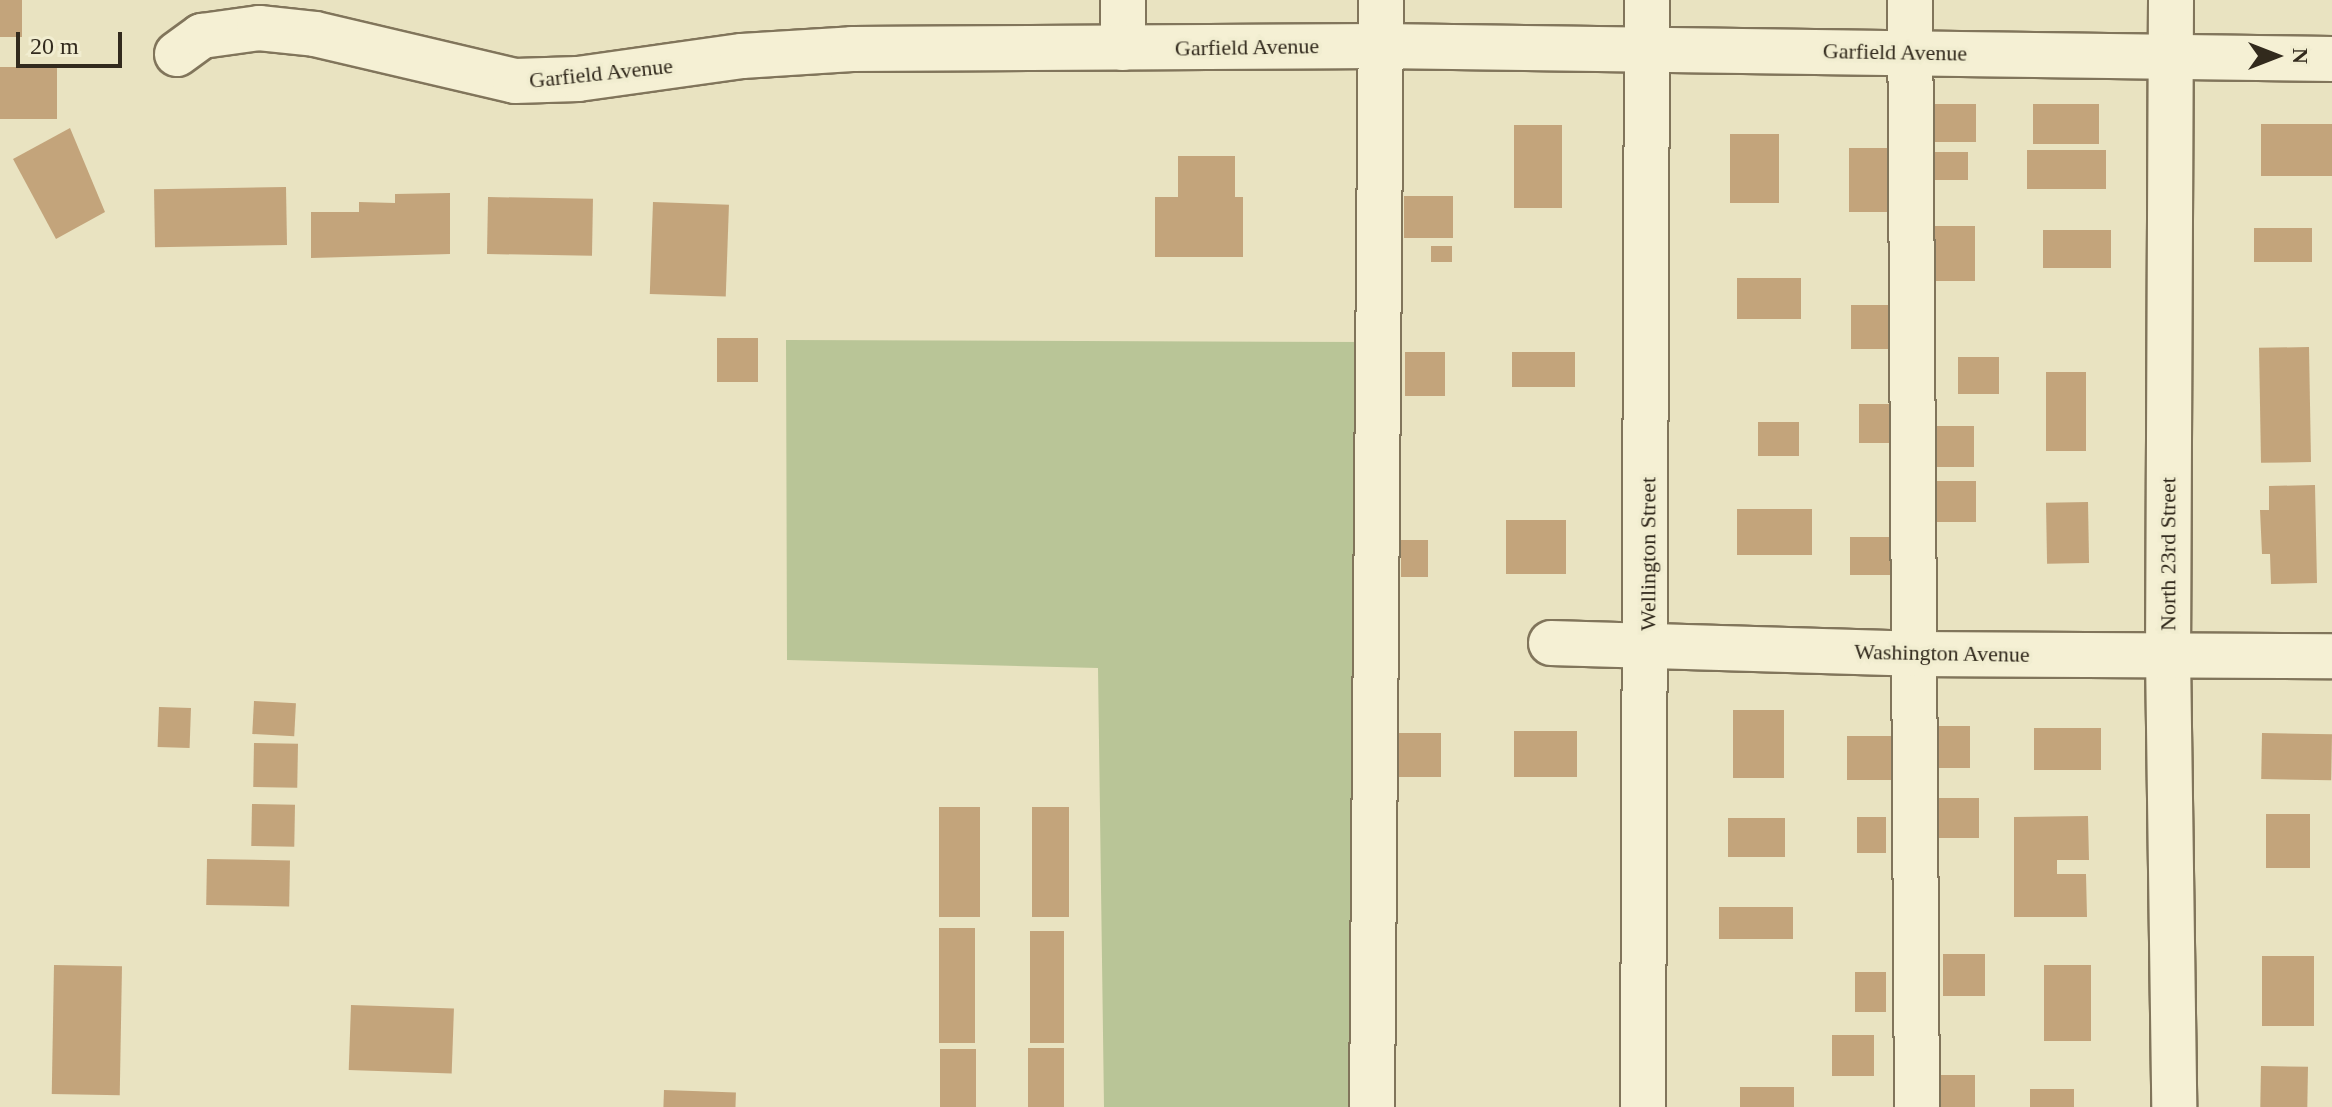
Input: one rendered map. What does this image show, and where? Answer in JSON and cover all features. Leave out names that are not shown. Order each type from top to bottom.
[{"type":"street","points":[[1123,0],[1123,48]]},
{"type":"street","points":[[1372,1107],[1381,0]]},
{"type":"street","name":"Wellington Street","points":[[1643,1107],[1648,645],[1647,0]]},
{"type":"street","points":[[1910,0],[1917,1107]]},
{"type":"street","name":"North 23rd Street","points":[[2171,0],[2168,655],[2174,1107]]},
{"type":"street","name":"Garfield Avenue","points":[[177,54],[202,36],[259,28],[315,34],[515,81],[578,79],[742,56],[852,49],[1380,46],[2332,59]]},
{"type":"street","name":"Washington Avenue","points":[[1551,643],[1915,654],[2332,656]]},
{"type":"green space","points":[[786,340],[1364,342],[1371,1107],[1104,1107],[1098,668],[787,660]]},
{"type":"building","points":[[0,0],[22,0],[22,37],[0,37]]},
{"type":"building","points":[[0,67],[57,67],[57,119],[0,119]]},
{"type":"building","points":[[1933,104],[1976,104],[1976,142],[1933,142]]},
{"type":"building","points":[[2033,104],[2099,104],[2099,144],[2033,144]]},
{"type":"building","points":[[2261,124],[2332,124],[2332,176],[2261,176]]},
{"type":"building","points":[[1514,125],[1562,125],[1562,208],[1514,208]]},
{"type":"building","points":[[70,128],[105,212],[56,239],[13,159]]},
{"type":"building","points":[[1730,134],[1779,134],[1779,203],[1730,203]]},
{"type":"building","points":[[1849,148],[1890,148],[1890,212],[1849,212]]},
{"type":"building","points":[[2027,150],[2106,150],[2106,189],[2027,189]]},
{"type":"building","points":[[1931,152],[1968,152],[1968,180],[1931,180]]},
{"type":"building","points":[[1178,156],[1235,156],[1235,197],[1243,197],[1243,257],[1155,257],[1155,197],[1178,197]]},
{"type":"building","points":[[286,187],[287,245],[155,247],[154,189]]},
{"type":"building","points":[[450,193],[450,254],[311,258],[311,212],[359,212],[359,202],[395,203],[395,194]]},
{"type":"building","points":[[1404,196],[1453,196],[1453,238],[1404,238]]},
{"type":"building","points":[[488,197],[593,199],[592,256],[487,254]]},
{"type":"building","points":[[653,202],[729,205],[726,297],[650,294]]},
{"type":"building","points":[[1932,226],[1975,226],[1975,281],[1932,281]]},
{"type":"building","points":[[2254,228],[2312,228],[2312,262],[2254,262]]},
{"type":"building","points":[[2043,230],[2111,230],[2111,268],[2043,268]]},
{"type":"building","points":[[1431,246],[1452,246],[1452,262],[1431,262]]},
{"type":"building","points":[[1737,278],[1801,278],[1801,319],[1737,319]]},
{"type":"building","points":[[1851,305],[1890,305],[1890,349],[1851,349]]},
{"type":"building","points":[[717,338],[758,338],[758,382],[717,382]]},
{"type":"building","points":[[2309,347],[2311,462],[2261,463],[2259,348]]},
{"type":"building","points":[[1405,352],[1445,352],[1445,396],[1405,396]]},
{"type":"building","points":[[1512,352],[1575,352],[1575,387],[1512,387]]},
{"type":"building","points":[[1958,357],[1999,357],[1999,394],[1958,394]]},
{"type":"building","points":[[2046,372],[2086,372],[2086,451],[2046,451]]},
{"type":"building","points":[[1859,404],[1892,404],[1892,443],[1859,443]]},
{"type":"building","points":[[1758,422],[1799,422],[1799,456],[1758,456]]},
{"type":"building","points":[[1929,426],[1974,426],[1974,467],[1929,467]]},
{"type":"building","points":[[1932,481],[1976,481],[1976,522],[1932,522]]},
{"type":"building","points":[[2315,485],[2317,583],[2271,584],[2270,554],[2262,554],[2260,510],[2269,510],[2269,486]]},
{"type":"building","points":[[2088,502],[2089,563],[2047,564],[2046,503]]},
{"type":"building","points":[[1737,509],[1812,509],[1812,555],[1737,555]]},
{"type":"building","points":[[1506,520],[1566,520],[1566,574],[1506,574]]},
{"type":"building","points":[[1850,537],[1890,537],[1890,575],[1850,575]]},
{"type":"building","points":[[1401,540],[1428,540],[1428,577],[1401,577]]},
{"type":"building","points":[[254,701],[296,703],[294,736],[252,734]]},
{"type":"building","points":[[159,707],[191,708],[190,748],[158,747]]},
{"type":"building","points":[[1733,710],[1784,710],[1784,778],[1733,778]]},
{"type":"building","points":[[1931,726],[1970,726],[1970,768],[1931,768]]},
{"type":"building","points":[[2034,728],[2101,728],[2101,770],[2034,770]]},
{"type":"building","points":[[1514,731],[1577,731],[1577,777],[1514,777]]},
{"type":"building","points":[[1399,733],[1441,733],[1441,777],[1399,777]]},
{"type":"building","points":[[2262,733],[2332,734],[2331,780],[2261,779]]},
{"type":"building","points":[[1847,736],[1893,736],[1893,780],[1847,780]]},
{"type":"building","points":[[254,743],[298,744],[297,788],[253,787]]},
{"type":"building","points":[[1936,798],[1979,798],[1979,838],[1936,838]]},
{"type":"building","points":[[252,804],[295,805],[294,847],[251,846]]},
{"type":"building","points":[[939,807],[980,807],[980,917],[939,917]]},
{"type":"building","points":[[1032,807],[1069,807],[1069,917],[1032,917]]},
{"type":"building","points":[[2266,814],[2310,814],[2310,868],[2266,868]]},
{"type":"building","points":[[2088,816],[2089,860],[2057,860],[2057,874],[2086,874],[2087,917],[2014,917],[2014,817]]},
{"type":"building","points":[[1857,817],[1886,817],[1886,853],[1857,853]]},
{"type":"building","points":[[1728,818],[1785,818],[1785,857],[1728,857]]},
{"type":"building","points":[[207,859],[290,860],[289,906],[206,905]]},
{"type":"building","points":[[1719,907],[1793,907],[1793,939],[1719,939]]},
{"type":"building","points":[[939,928],[975,928],[975,1043],[939,1043]]},
{"type":"building","points":[[1030,931],[1064,931],[1064,1043],[1030,1043]]},
{"type":"building","points":[[1943,954],[1985,954],[1985,996],[1943,996]]},
{"type":"building","points":[[2262,956],[2314,956],[2314,1026],[2262,1026]]},
{"type":"building","points":[[54,965],[122,966],[120,1095],[52,1094]]},
{"type":"building","points":[[2044,965],[2091,965],[2091,1041],[2044,1041]]},
{"type":"building","points":[[1855,972],[1886,972],[1886,1012],[1855,1012]]},
{"type":"building","points":[[351,1005],[454,1009],[452,1074],[349,1070]]},
{"type":"building","points":[[1832,1035],[1874,1035],[1874,1076],[1832,1076]]},
{"type":"building","points":[[1028,1048],[1064,1048],[1064,1107],[1028,1107]]},
{"type":"building","points":[[940,1049],[976,1049],[976,1107],[940,1107]]},
{"type":"building","points":[[2261,1066],[2308,1067],[2307,1107],[2260,1107]]},
{"type":"building","points":[[1930,1075],[1975,1075],[1975,1107],[1930,1107]]},
{"type":"building","points":[[1740,1087],[1794,1087],[1794,1107],[1740,1107]]},
{"type":"building","points":[[2030,1089],[2074,1089],[2074,1107],[2030,1107]]},
{"type":"building","points":[[664,1090],[736,1093],[735,1107],[663,1107]]}]
